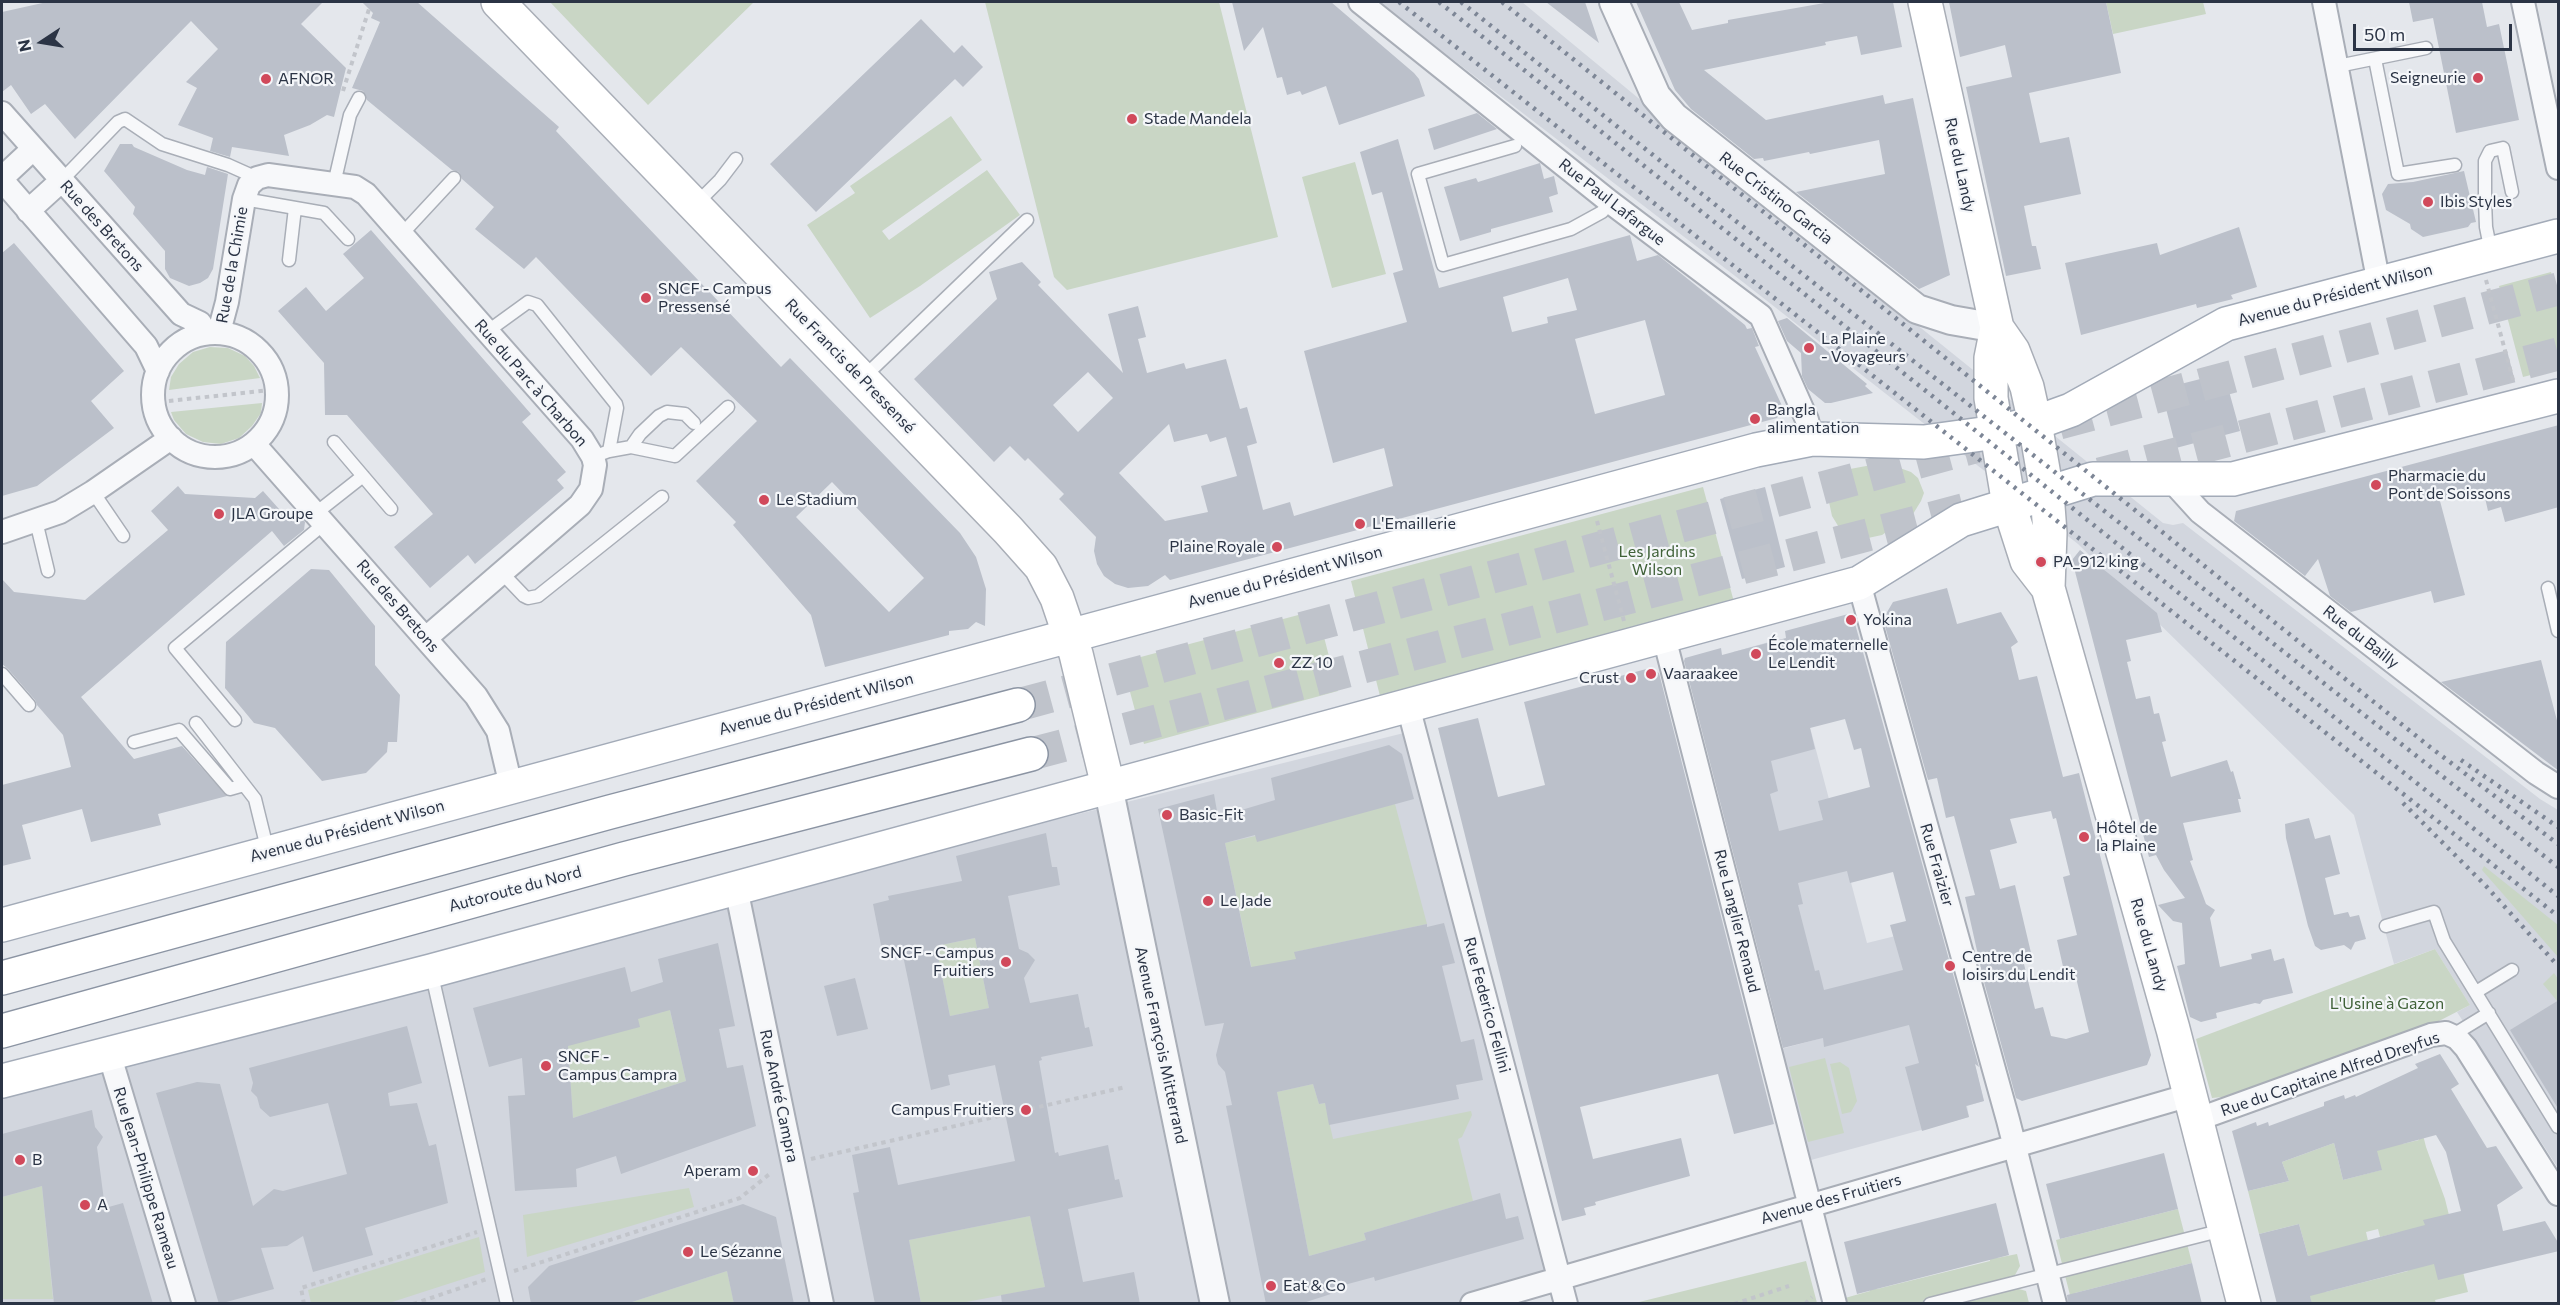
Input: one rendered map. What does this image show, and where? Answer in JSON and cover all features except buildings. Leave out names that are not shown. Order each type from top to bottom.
[{"type":"main road","name":"Rue Francis de Pressensé","points":[[498,2],[1041,567],[1057,598],[1069,635],[1099,742],[1108,786]]},
{"type":"main road","name":"Rue du Landy","points":[[1925,2],[1997,328],[2013,351],[2027,387],[2035,423],[2047,493],[2050,533],[2048,588],[2193,1108],[2244,1304]]},
{"type":"main road","name":"Avenue du Président Wilson","points":[[2,925],[1756,450],[1812,439],[1924,442],[1997,432],[2035,423],[2077,407],[2226,324],[2379,284],[2488,264],[2559,236]]},
{"type":"main road","name":"Rue du Landy","points":[[1997,328],[1990,358],[1991,398],[2009,505],[2027,561],[2048,588]]},
{"type":"main road","points":[[2,1081],[431,971],[1859,583],[1961,520],[2093,479],[2233,479],[2559,396]]},
{"type":"main road","points":[[2,978],[587,818],[1018,705]]},
{"type":"main road","name":"Autoroute du Nord","points":[[2,1031],[624,859],[1031,754]]},
{"type":"street","name":"Rue Paul Lafargue","points":[[1360,2],[1610,202],[1761,316],[1807,420],[1812,439]]},
{"type":"street","name":"Rue Cristino Garcia","points":[[1614,2],[1656,96],[1674,117],[1917,309],[1951,320],[1997,328]]},
{"type":"street","points":[[2324,2],[2379,284]]},
{"type":"street","points":[[2523,2],[2559,168]]},
{"type":"street","name":"Rue des Bretons","points":[[2,113],[181,314],[213,332]]},
{"type":"street","points":[[33,148],[2,179],[146,346],[158,371]]},
{"type":"street","name":"Rue du Parc à Charbon","points":[[262,177],[355,187],[366,194],[582,439],[601,454],[591,489],[580,505],[426,638]]},
{"type":"street","name":"Rue de la Chimie","points":[[213,332],[227,302],[244,199],[249,185],[262,177]]},
{"type":"street","points":[[28,211],[61,181]]},
{"type":"street","points":[[213,332],[241,337],[258,349],[272,367],[278,389],[276,409],[268,428],[254,444],[234,454],[212,457],[183,448],[171,438],[157,417],[154,387],[158,371],[169,353],[186,339],[213,332]]},
{"type":"street","points":[[2,532],[60,512],[171,438]]},
{"type":"street","name":"Rue des Bretons","points":[[254,444],[488,711],[498,731],[511,786]]},
{"type":"street","name":"Rue du Bailly","points":[[2170,479],[2200,512],[2527,766],[2559,787]]},
{"type":"street","name":"Rue Fraizier","points":[[1859,583],[2015,1146],[2055,1304]]},
{"type":"street","name":"Rue Langlier Renaud","points":[[1664,637],[1835,1304]]},
{"type":"street","name":"Rue Federico Fellini","points":[[1408,706],[1566,1304]]},
{"type":"street","name":"Avenue François Mitterrand","points":[[1108,786],[1215,1304]]},
{"type":"street","name":"Rue André Campra","points":[[736,888],[822,1304]]},
{"type":"street","name":"Rue du Capitaine Alfred Dreyfus","points":[[2193,1108],[2436,1034],[2453,1035],[2466,1048],[2559,1194]]},
{"type":"street","name":"Rue Jean-Philippe Rameau","points":[[109,1053],[184,1304]]},
{"type":"street","name":"Avenue des Fruitiers","points":[[1473,1304],[2015,1146],[2193,1108]]},
{"type":"lane","points":[[2338,66],[2426,48]]},
{"type":"lane","points":[[2375,58],[2398,174],[2455,165]]},
{"type":"lane","points":[[334,184],[350,115],[359,98]]},
{"type":"lane","points":[[61,181],[118,122],[125,119],[162,144],[262,177]]},
{"type":"lane","points":[[1515,146],[1418,174],[1443,265],[1571,229],[1602,212],[1610,202]]},
{"type":"lane","points":[[2488,264],[2485,200],[2486,160],[2490,151],[2503,148],[2512,192]]},
{"type":"lane","points":[[695,205],[720,180],[736,159]]},
{"type":"lane","points":[[402,234],[454,178]]},
{"type":"lane","points":[[244,199],[324,213],[348,239]]},
{"type":"lane","points":[[290,260],[295,208]]},
{"type":"lane","points":[[862,379],[1027,220]]},
{"type":"lane","points":[[488,332],[528,302],[537,305],[616,404],[617,408],[601,454]]},
{"type":"lane","points":[[601,454],[631,447],[671,456],[679,454],[728,407]]},
{"type":"lane","points":[[631,447],[653,422],[667,412],[685,414],[694,423]]},
{"type":"lane","points":[[334,442],[390,509]]},
{"type":"lane","points":[[235,720],[175,648],[321,518],[363,476]]},
{"type":"lane","points":[[93,492],[123,537]]},
{"type":"lane","points":[[502,573],[524,596],[528,598],[538,596],[662,497]]},
{"type":"lane","points":[[36,521],[48,571]]},
{"type":"lane","points":[[2548,588],[2559,631]]},
{"type":"lane","points":[[2,674],[29,705]]},
{"type":"lane","points":[[196,723],[255,799],[268,852]]},
{"type":"lane","points":[[134,742],[179,730],[230,789],[244,785]]},
{"type":"lane","points":[[2386,926],[2434,912],[2444,941],[2559,1127]]},
{"type":"lane","points":[[2476,992],[2512,970]]},
{"type":"lane","points":[[431,971],[507,1304]]},
{"type":"lane","points":[[2453,1035],[2489,1013]]},
{"type":"lane","points":[[1930,1304],[2224,1230]]},
{"type":"path","points":[[2488,264],[2516,389]]},
{"type":"path","points":[[160,402],[270,390]]},
{"type":"path","points":[[1597,520],[1626,627]]},
{"type":"path","points":[[792,1163],[1126,1087]]},
{"type":"path","points":[[412,1304],[740,1198],[772,1172]]},
{"type":"path","points":[[304,1304],[301,1288],[490,1228]]},
{"type":"path","points":[[1734,1304],[1789,1286]]},
{"type":"shaded area","points":[[1378,2],[1522,2],[1741,183],[2163,523],[2173,525],[2183,523],[2540,799],[2558,810],[2558,1168],[2457,1012],[2470,1005],[2435,949],[2394,964],[2354,815],[2078,544],[1739,279]]},
{"type":"shaded area","points":[[1776,640],[1778,646],[1788,644],[1867,943],[1940,925],[1984,1101],[1967,1106],[1969,1117],[1811,1160],[1781,1049],[1822,1038],[1733,652]]},
{"type":"shaded area","points":[[1412,731],[1552,1271],[1463,1296],[1465,1304],[2,1304],[2,1082]]},
{"type":"green space","points":[[550,2],[754,2],[648,105]]},
{"type":"green space","name":"Stade Mandela","points":[[985,2],[1219,2],[1278,237],[1067,290],[1054,277]]},
{"type":"green space","points":[[2106,2],[2203,2],[2206,14],[2113,34]]},
{"type":"green space","points":[[951,116],[982,160],[882,231],[889,240],[987,170],[1020,215],[920,286],[870,318],[807,225],[855,193],[850,186]]},
{"type":"green space","points":[[1355,162],[1386,274],[1332,288],[1302,177]]},
{"type":"green space","points":[[2551,272],[2558,299],[2558,368],[2523,377],[2499,286]]},
{"type":"green space","points":[[210,347],[228,348],[245,356],[254,366],[260,378],[169,390],[171,377],[179,364],[193,352]]},
{"type":"green space","points":[[262,403],[261,413],[252,426],[239,438],[221,444],[203,442],[186,434],[174,420],[171,412]]},
{"type":"green space","points":[[1877,464],[1894,466],[1911,472],[1918,478],[1924,493],[1921,501],[1913,514],[1882,535],[1868,538],[1848,535],[1840,529],[1832,516],[1829,502],[1832,486],[1840,474],[1850,469]]},
{"type":"green space","name":"Les Jardins Wilson","points":[[1703,487],[1734,602],[1380,696],[1351,581]]},
{"type":"green space","points":[[1317,610],[1338,691],[1144,744],[1122,662]]},
{"type":"green space","points":[[1395,804],[1427,924],[1295,952],[1296,959],[1260,1007],[1225,843]]},
{"type":"green space","points":[[2484,866],[2558,925],[2558,957],[2482,870]]},
{"type":"green space","points":[[975,938],[989,1008],[950,1016],[936,946]]},
{"type":"green space","name":"L'Usine à Gazon","points":[[2435,949],[2470,1005],[2437,1022],[2242,1095],[2212,1098],[2196,1039]]},
{"type":"green space","points":[[2554,973],[2558,979],[2558,1002],[2543,984]]},
{"type":"green space","points":[[668,1002],[686,1081],[573,1118],[568,1046],[635,1010],[643,1017],[663,1012],[662,1003]]},
{"type":"green space","points":[[1825,1058],[1844,1133],[1808,1142],[1789,1067]]},
{"type":"green space","points":[[1840,1062],[1849,1068],[1857,1101],[1851,1112],[1842,1114],[1830,1064]]},
{"type":"green space","points":[[1313,1084],[1319,1104],[1325,1103],[1333,1139],[1471,1111],[1472,1115],[1462,1137],[1458,1139],[1473,1201],[1364,1233],[1366,1240],[1309,1256],[1277,1092]]},
{"type":"green space","points":[[2418,1115],[2426,1147],[2445,1199],[2468,1292],[2435,1300],[2436,1303],[2307,1303],[2311,1302],[2309,1292],[2325,1292],[2408,1271],[2400,1232],[2380,1237],[2378,1229],[2366,1232],[2369,1245],[2308,1256],[2299,1224],[2259,1234],[2248,1191],[2289,1181],[2282,1162],[2334,1143],[2343,1180],[2381,1170],[2371,1129],[2402,1144],[2419,1140]]},
{"type":"green space","points":[[42,1186],[53,1299],[2,1299],[2,1197]]},
{"type":"green space","points":[[689,1188],[694,1207],[527,1257],[523,1215]]},
{"type":"green space","points":[[2178,1209],[2192,1263],[2075,1293],[2072,1303],[2056,1240]]},
{"type":"green space","points":[[1030,1216],[1045,1287],[961,1303],[921,1303],[909,1240]]},
{"type":"green space","points":[[479,1237],[485,1272],[389,1303],[311,1303],[308,1290]]},
{"type":"green space","points":[[2017,1254],[2020,1266],[2015,1275],[2019,1289],[2026,1291],[2029,1303],[1846,1304],[1845,1298],[1870,1291],[1869,1286],[1877,1289],[1990,1261],[1989,1255],[1997,1258]]},
{"type":"green space","points":[[1806,1261],[1817,1303],[1635,1303]]},
{"type":"green space","points":[[727,1271],[734,1303],[626,1304]]},
{"type":"tunnel","points":[[2059,423],[2558,289]]},
{"type":"tunnel","points":[[2100,474],[2558,354]]},
{"type":"tunnel","points":[[1018,705],[1978,446]]},
{"type":"tunnel","points":[[1031,754],[1978,506]]},
{"type":"railway","points":[[1399,2],[2558,916]]},
{"type":"railway","points":[[1439,2],[2558,896]]},
{"type":"railway","points":[[1461,2],[1791,265],[2558,867]]},
{"type":"railway","points":[[1502,2],[2430,747],[2558,844]]},
{"type":"railway","points":[[2461,760],[2558,827]]},
{"type":"railway","points":[[2403,803],[2486,886],[2558,966]]},
{"type":"place","name":"Seigneurie","points":[[2478,78]]},
{"type":"place","name":"AFNOR","points":[[266,79]]},
{"type":"place","name":"Stade Mandela","points":[[1132,119]]},
{"type":"place","name":"Ibis Styles","points":[[2428,202]]},
{"type":"place","name":"SNCF - Campus Pressensé","points":[[646,298]]},
{"type":"place","name":"La Plaine - Voyageurs","points":[[1809,348]]},
{"type":"place","name":"Bangla alimentation","points":[[1755,419]]},
{"type":"place","name":"Pharmacie du Pont de Soissons","points":[[2376,485]]},
{"type":"place","name":"Le Stadium","points":[[764,500]]},
{"type":"place","name":"JLA Groupe","points":[[219,514]]},
{"type":"place","name":"L'Emaillerie","points":[[1360,524]]},
{"type":"place","name":"Plaine Royale","points":[[1277,547]]},
{"type":"place","name":"PA_912 king","points":[[2041,562]]},
{"type":"place","name":"Yokina","points":[[1851,620]]},
{"type":"place","name":"École maternelle Le Lendit","points":[[1756,654]]},
{"type":"place","name":"ZZ 10","points":[[1279,663]]},
{"type":"place","name":"Vaaraakee","points":[[1651,674]]},
{"type":"place","name":"Crust","points":[[1631,678]]},
{"type":"place","name":"Basic-Fit","points":[[1167,815]]},
{"type":"place","name":"Hôtel de la Plaine","points":[[2084,837]]},
{"type":"place","name":"Le Jade","points":[[1208,901]]},
{"type":"place","name":"SNCF - Campus Fruitiers","points":[[1006,962]]},
{"type":"place","name":"Centre de loisirs du Lendit","points":[[1950,966]]},
{"type":"place","name":"SNCF - Campus Campra","points":[[546,1066]]},
{"type":"place","name":"Campus Fruitiers","points":[[1026,1110]]},
{"type":"place","name":"B","points":[[20,1160]]},
{"type":"place","name":"Aperam","points":[[753,1171]]},
{"type":"place","name":"A","points":[[85,1205]]},
{"type":"place","name":"Le Sézanne","points":[[688,1252]]},
{"type":"place","name":"Eat & Co","points":[[1271,1286]]}]
